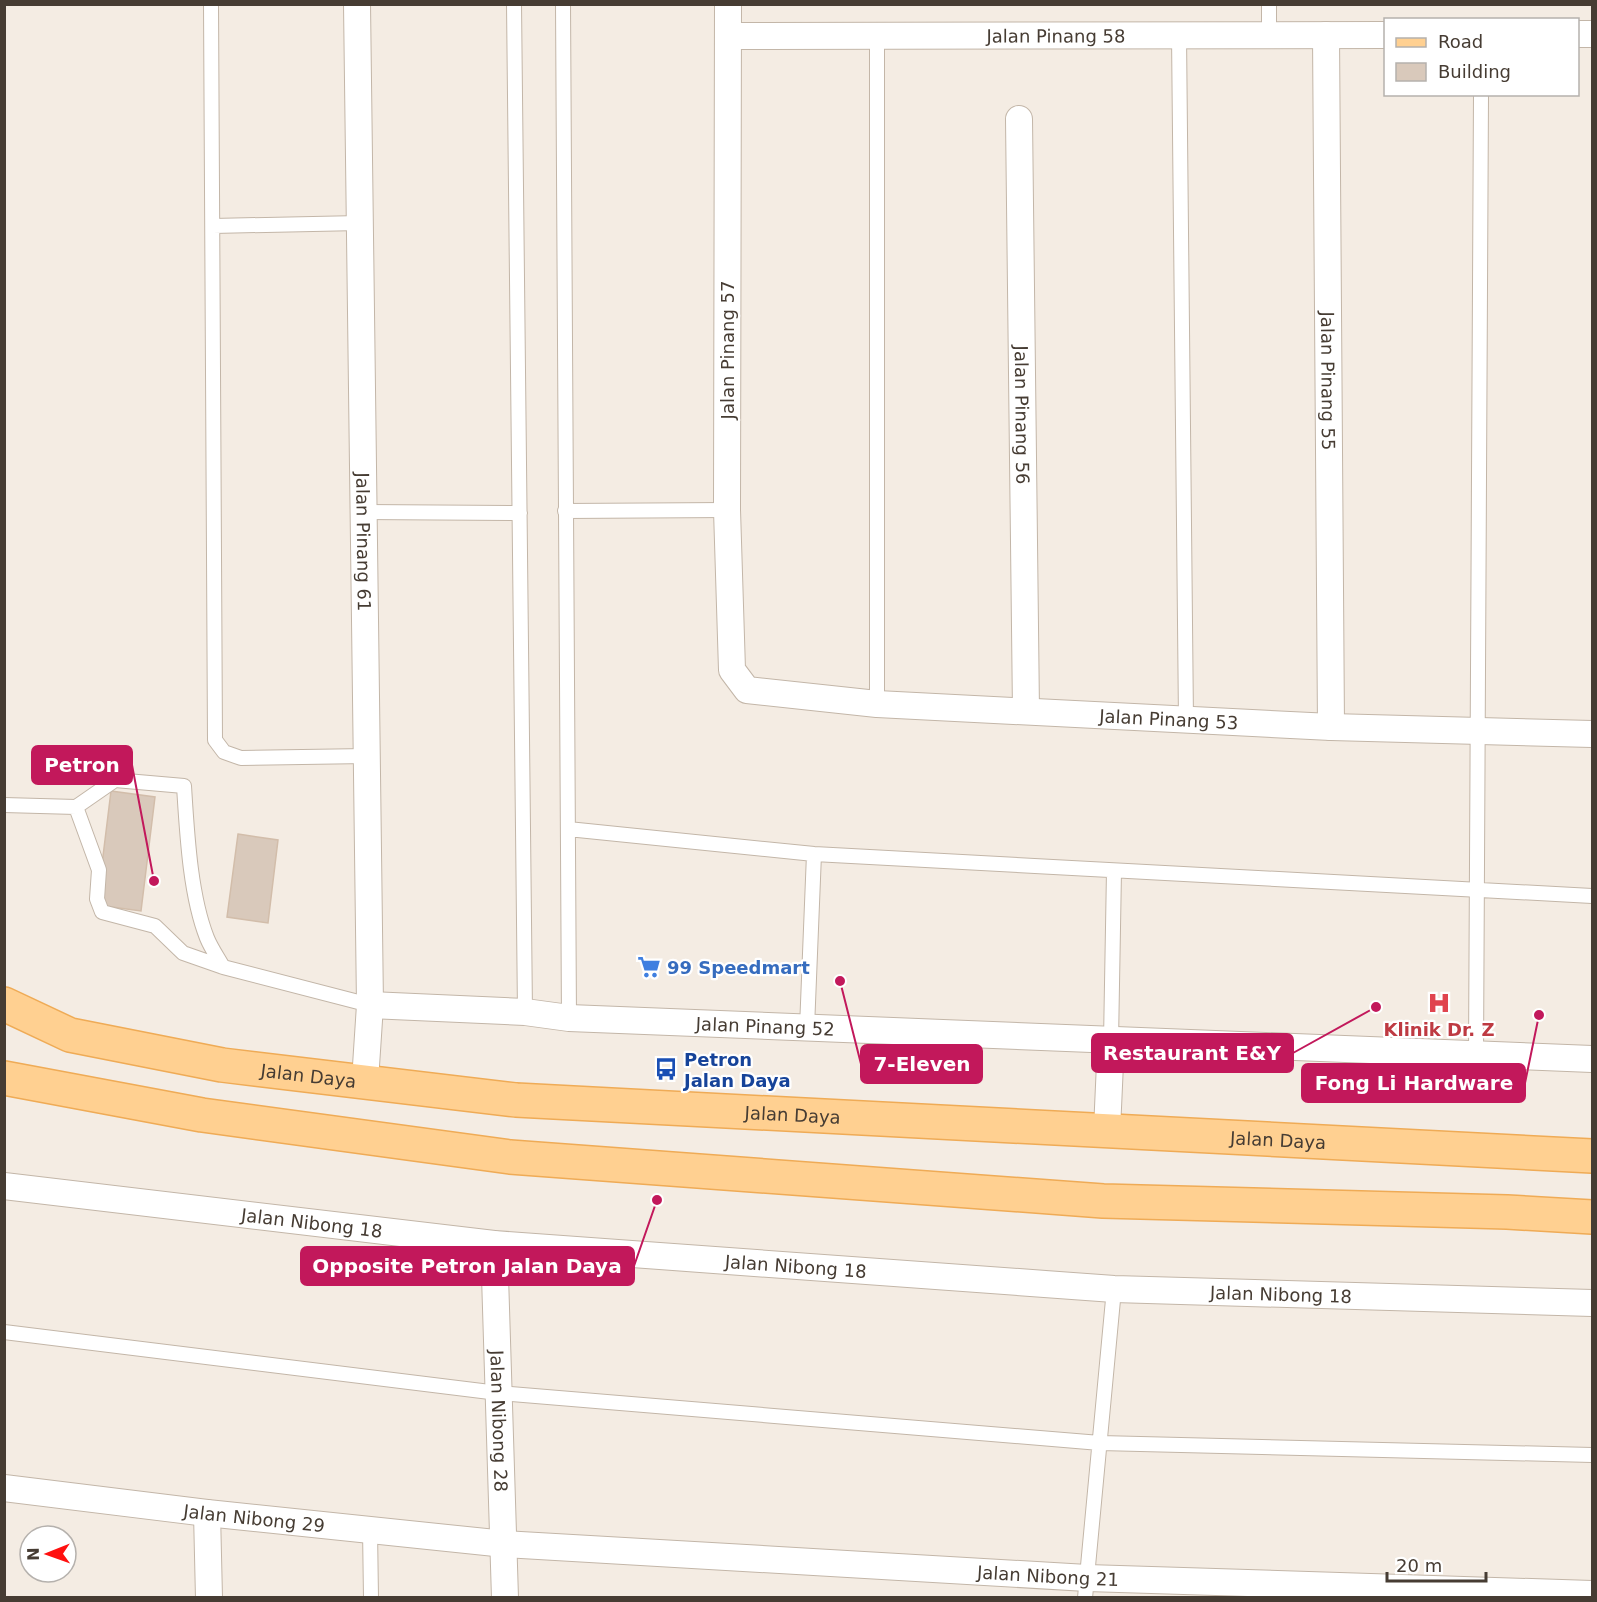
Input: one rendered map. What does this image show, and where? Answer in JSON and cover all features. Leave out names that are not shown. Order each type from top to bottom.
[{"type":"main road","name":"Jalan Daya","points":[[4,1004],[70,1035],[222,1065],[516,1100],[1593,1156]]},
{"type":"main road","points":[[4,1078],[202,1115],[510,1157],[1103,1201],[1496,1211],[1593,1217]]},
{"type":"street","name":"Jalan Pinang 61","points":[[357,4],[370,1005],[365,1082]]},
{"type":"street","name":"Jalan Pinang 57","points":[[728,4],[727,510],[732,670],[747,690]]},
{"type":"street","name":"Jalan Pinang 55","points":[[1326,35],[1331,727]]},
{"type":"street","name":"Jalan Pinang 58","points":[[728,36],[1384,35]]},
{"type":"street","name":"Jalan Pinang 56","points":[[1019,119],[1026,711]]},
{"type":"street","name":"Jalan Pinang 53","points":[[747,690],[877,705],[1331,727],[1593,734]]},
{"type":"street","name":"Jalan Pinang 52","points":[[370,1005],[525,1012],[569,1018],[1593,1059]]},
{"type":"street","points":[[1107,1130],[1111,1041]]},
{"type":"street","name":"Jalan Nibong 18","points":[[4,1186],[494,1244],[1114,1289],[1593,1303]]},
{"type":"street","name":"Jalan Nibong 28","points":[[494,1244],[505,1598]]},
{"type":"street","name":"Jalan Nibong 29","points":[[4,1488],[207,1513],[505,1544]]},
{"type":"street","points":[[207,1513],[209,1598]]},
{"type":"street","name":"Jalan Nibong 21","points":[[505,1544],[1086,1588],[1593,1594]]},
{"type":"lane","points":[[211,4],[215,740],[224,752],[241,758],[367,756]]},
{"type":"lane","points":[[514,4],[525,1012]]},
{"type":"lane","points":[[563,4],[569,1018]]},
{"type":"lane","points":[[1269,4],[1269,35]]},
{"type":"lane","points":[[1179,35],[1186,720]]},
{"type":"lane","points":[[877,37],[877,705]]},
{"type":"lane","points":[[1476,1056],[1481,96]]},
{"type":"lane","points":[[213,226],[360,223]]},
{"type":"lane","points":[[565,511],[727,510]]},
{"type":"lane","points":[[363,512],[520,513]]},
{"type":"lane","points":[[4,806],[76,807],[115,780],[183,786],[190,859],[198,900],[207,938],[223,967]]},
{"type":"lane","points":[[76,807],[99,870],[97,898],[102,912],[155,926],[183,953],[223,967],[370,1005]]},
{"type":"lane","points":[[567,829],[814,854],[1593,896]]},
{"type":"lane","points":[[807,1028],[814,854]]},
{"type":"lane","points":[[1111,1041],[1114,871]]},
{"type":"lane","points":[[1086,1588],[1114,1289]]},
{"type":"lane","points":[[4,1332],[498,1393],[1100,1443],[1593,1455]]},
{"type":"lane","points":[[370,1529],[371,1598]]},
{"type":"building","points":[[111,791],[155,797],[141,911],[97,905]]},
{"type":"building","points":[[238,834],[278,840],[268,923],[227,917]]},
{"type":"place","name":"Petron","points":[[154,881]]},
{"type":"place","name":"99 Speedmart","points":[[649,967]]},
{"type":"place","name":"7-Eleven","points":[[840,981]]},
{"type":"place","name":"Klinik Dr. Z","points":[[1439,1003]]},
{"type":"place","name":"Restaurant E&Y","points":[[1376,1007]]},
{"type":"place","name":"Fong Li Hardware","points":[[1539,1015]]},
{"type":"place","name":"Petron Jalan Daya","points":[[666,1069]]},
{"type":"place","name":"Opposite Petron Jalan Daya","points":[[657,1200]]}]
